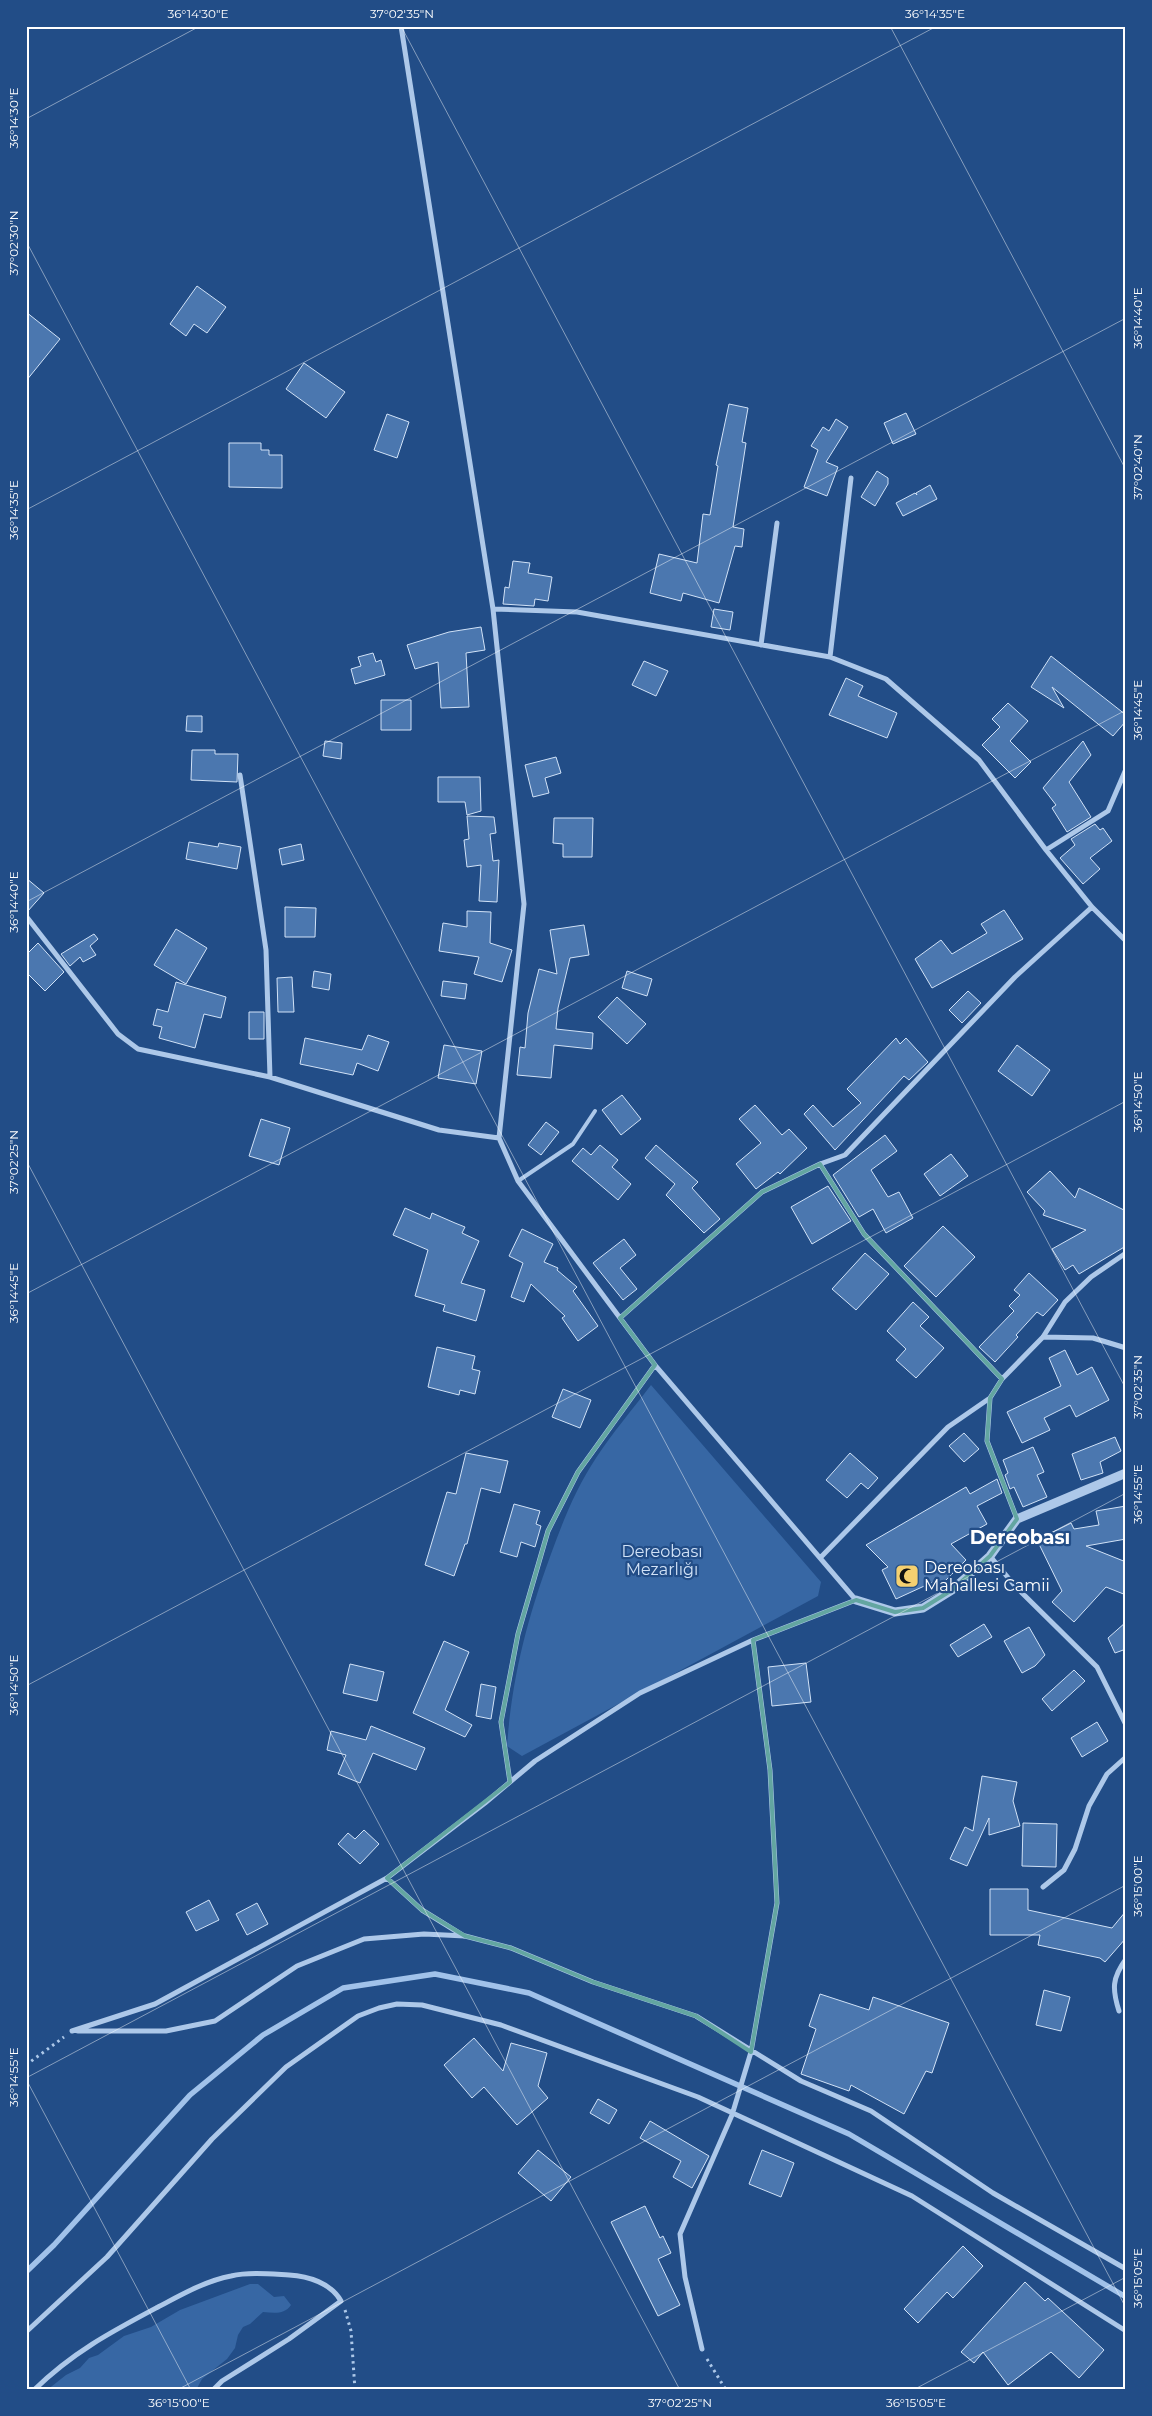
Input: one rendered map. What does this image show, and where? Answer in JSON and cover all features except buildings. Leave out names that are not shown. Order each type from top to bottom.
[{"type":"street","points":[[400,26],[493,609],[524,904],[499,1138],[518,1181],[655,1365],[856,1600],[895,1612],[923,1608],[952,1590],[990,1556],[1017,1519],[1126,1473]]},
{"type":"street","points":[[830,657],[851,478]]},
{"type":"street","points":[[761,645],[777,523]]},
{"type":"street","points":[[493,609],[577,612],[830,657],[886,679],[979,760],[1046,850],[1092,907],[1126,940]]},
{"type":"street","points":[[1046,850],[1108,811],[1126,768]]},
{"type":"street","points":[[240,775],[266,950],[270,1078]]},
{"type":"street","points":[[620,1318],[762,1192],[820,1164],[845,1155],[1015,977],[1092,907]]},
{"type":"street","points":[[26,916],[118,1034],[138,1048],[270,1078],[439,1130],[499,1138]]},
{"type":"street","points":[[820,1164],[864,1234],[1002,1379]]},
{"type":"street","points":[[821,1557],[948,1427],[990,1398],[1002,1379],[1043,1337],[1065,1302],[1091,1277],[1126,1253]]},
{"type":"street","points":[[1043,1337],[1093,1338],[1126,1348]]},
{"type":"street","points":[[510,1782],[501,1722],[518,1634],[548,1531],[578,1472],[655,1365]]},
{"type":"street","points":[[990,1398],[987,1441],[1017,1519]]},
{"type":"street","points":[[990,1556],[1015,1586],[1097,1666],[1126,1725]]},
{"type":"street","points":[[72,2031],[155,2004],[388,1878],[535,1761],[640,1692],[753,1640],[856,1600]]},
{"type":"street","points":[[702,2349],[685,2277],[680,2234],[732,2114],[751,2052],[778,1903],[770,1770],[753,1640]]},
{"type":"street","points":[[1043,1887],[1064,1870],[1075,1849],[1089,1806],[1107,1774],[1126,1757]]},
{"type":"street","points":[[388,1878],[422,1910],[465,1936]]},
{"type":"street","points":[[72,2031],[166,2031],[215,2021],[297,1966],[364,1939],[424,1934],[465,1936],[511,1948],[593,1982],[696,2016],[751,2052],[801,2081],[871,2111],[993,2193],[1126,2269]]},
{"type":"street","points":[[1119,2011],[1114,1995],[1116,1973],[1126,1959]]},
{"type":"street","points":[[26,2332],[107,2257],[212,2139],[286,2067],[344,2025],[378,2008],[397,2004],[422,2005],[501,2025],[698,2097],[912,2196],[1126,2331]]},
{"type":"street","points":[[34,2390],[62,2364],[90,2344],[193,2288],[232,2276],[300,2275],[327,2285],[341,2301],[289,2339],[222,2381],[213,2390]]},
{"type":"lane","points":[[518,1181],[573,1144],[595,1111]]},
{"type":"path","points":[[26,2065],[72,2031]]},
{"type":"path","points":[[341,2301],[351,2331],[355,2390]]},
{"type":"path","points":[[702,2349],[726,2390]]},
{"type":"highlighted area","points":[[820,1164],[864,1234],[1002,1379],[990,1398],[987,1441],[1017,1519],[990,1556],[952,1590],[923,1608],[895,1612],[856,1600],[753,1640],[770,1770],[777,1903],[751,2052],[696,2016],[593,1982],[511,1948],[465,1936],[422,1910],[387,1878],[510,1782],[501,1722],[518,1634],[548,1531],[578,1472],[655,1365],[620,1318],[762,1192]]},
{"type":"green space","name":"Dereobası Mezarlığı","points":[[651,1385],[821,1582],[818,1596],[522,1756],[507,1746],[509,1721],[522,1649],[542,1578],[565,1517],[582,1481],[609,1439]]},
{"type":"green space","points":[[250,2284],[258,2284],[274,2297],[284,2296],[291,2305],[282,2312],[263,2312],[250,2324],[243,2327],[238,2335],[235,2348],[227,2359],[202,2379],[196,2390],[47,2390],[66,2375],[80,2368],[89,2358],[98,2355],[124,2336],[151,2327],[180,2310]]},
{"type":"waterway","points":[[26,2272],[54,2245],[190,2095],[263,2035],[343,1988],[435,1974],[529,1993],[849,2134],[1126,2297]]},
{"type":"place","name":"Dereobası Mahallesi Camii","points":[[907,1576]]},
{"type":"district","name":"Dereobası","points":[[1020,1537]]}]
